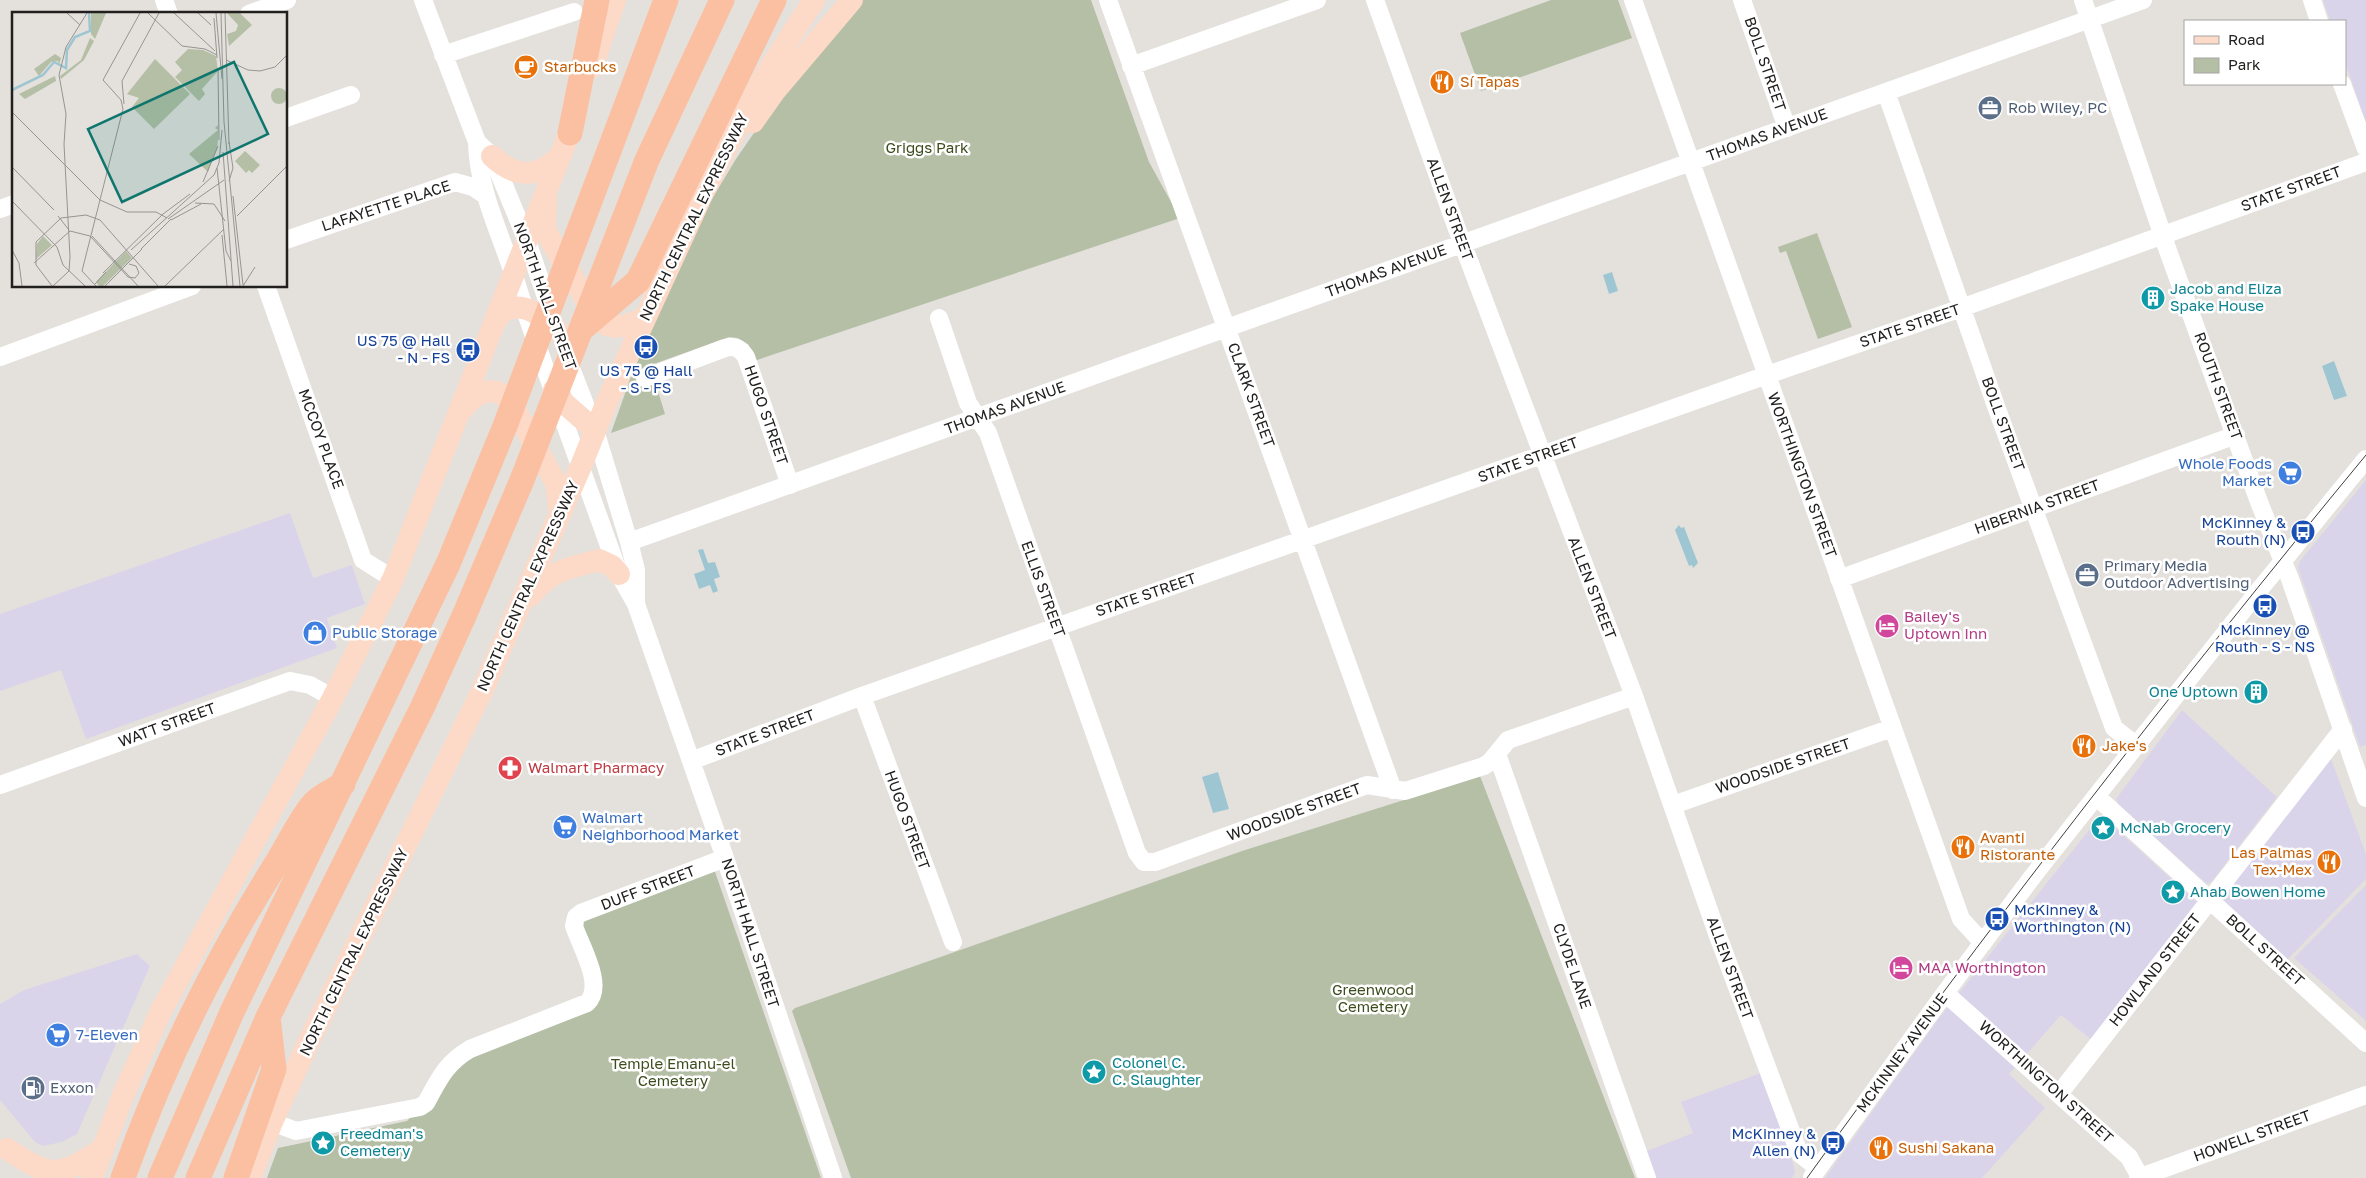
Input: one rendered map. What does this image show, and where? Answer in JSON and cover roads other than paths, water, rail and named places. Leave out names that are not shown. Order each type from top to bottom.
[{"type":"highway","points":[[566,142],[597,0]]},
{"type":"highway","points":[[160,1178],[232,1012],[448,564],[473,505],[666,0]]},
{"type":"highway","points":[[630,98],[672,0]]},
{"type":"highway","points":[[570,330],[638,281],[774,0]]},
{"type":"highway","points":[[198,1178],[268,1017],[456,634],[511,507],[570,330],[722,1]]},
{"type":"highway","points":[[122,1178],[140,1129],[170,1059],[199,998],[231,939],[314,803],[343,784]]},
{"type":"highway","points":[[236,1178],[274,1069],[268,1017]]},
{"type":"main road","points":[[92,1178],[124,1093],[161,1012],[334,698],[393,579],[463,408],[494,323],[566,142],[615,0]]},
{"type":"main road","name":"NORTH CENTRAL EXPRESSWAY","points":[[250,1178],[272,1122],[311,1037],[483,689],[520,608],[581,466],[583,422],[761,82],[814,0]]},
{"type":"main road","points":[[702,195],[775,91],[852,0]]},
{"type":"main road","points":[[482,154],[514,172],[527,173],[541,170],[553,163],[566,142]]},
{"type":"main road","points":[[546,193],[545,225],[547,234],[597,319],[605,326],[616,328],[635,322]]},
{"type":"main road","points":[[494,323],[504,310],[518,304],[570,330]]},
{"type":"main road","points":[[554,390],[583,422]]},
{"type":"main road","points":[[463,408],[481,393],[489,391],[504,394],[509,399],[558,489],[560,514]]},
{"type":"main road","points":[[520,608],[544,579],[554,573],[599,560],[612,566],[619,574]]},
{"type":"main road","points":[[4,1145],[42,1175],[52,1177],[75,1172],[102,1149]]},
{"type":"main road","points":[[4,1145],[31,1178]]},
{"type":"street","points":[[164,0],[168,12]]},
{"type":"street","points":[[254,12],[287,0]]},
{"type":"street","name":"NORTH HALL STREET","points":[[423,0],[482,154],[527,241],[535,266],[570,330],[583,422],[629,542],[636,570],[636,604]]},
{"type":"street","name":"CLARK STREET","points":[[1108,0],[1304,540],[1392,790]]},
{"type":"street","points":[[1132,66],[1318,0]]},
{"type":"street","name":"ALLEN STREET","points":[[1375,0],[1462,244],[1634,696],[1716,931],[1798,1150],[1815,1173]]},
{"type":"street","name":"WORTHINGTON STREET","points":[[1632,0],[1962,922],[1983,943]]},
{"type":"street","name":"BOLL STREET","points":[[1742,0],[1787,128]]},
{"type":"street","name":"ROUTH STREET","points":[[2083,0],[2163,236],[2259,502],[2283,560],[2366,798]]},
{"type":"street","name":"THOMAS AVENUE","points":[[629,542],[2143,0]]},
{"type":"street","points":[[2312,0],[2319,20]]},
{"type":"street","points":[[443,55],[574,12]]},
{"type":"street","points":[[2342,85],[2366,148]]},
{"type":"street","name":"BOLL STREET","points":[[1886,92],[2114,728],[2137,746]]},
{"type":"street","points":[[288,117],[351,95]]},
{"type":"street","points":[[454,182],[482,154]]},
{"type":"street","name":"NORTH HALL STREET","points":[[482,154],[485,195],[513,275],[518,304],[554,390]]},
{"type":"street","name":"STATE STREET","points":[[691,761],[862,696],[1767,375],[1962,308],[2366,162]]},
{"type":"street","name":"LAFAYETTE PLACE","points":[[288,239],[454,182],[473,188],[485,195]]},
{"type":"street","points":[[0,209],[12,205]]},
{"type":"street","points":[[0,356],[187,288]]},
{"type":"street","name":"MCCOY PLACE","points":[[267,288],[363,560],[393,579]]},
{"type":"street","name":"ELLIS STREET","points":[[939,318],[968,403],[988,433],[1137,853],[1144,862]]},
{"type":"street","name":"HUGO STREET","points":[[645,378],[725,348],[737,348],[746,358],[790,485]]},
{"type":"street","name":"HIBERNIA STREET","points":[[1839,579],[2236,435]]},
{"type":"street","name":"MCKINNEY AVENUE","points":[[1815,1173],[1983,943],[2283,560],[2366,459]]},
{"type":"street","name":"NORTH HALL STREET","points":[[581,466],[619,574],[636,604],[725,858],[833,1178]]},
{"type":"street","name":"WATT STREET","points":[[0,785],[290,680],[310,685],[334,698]]},
{"type":"street","name":"HUGO STREET","points":[[862,696],[953,942]]},
{"type":"street","name":"WOODSIDE STREET","points":[[1144,862],[1155,862],[1367,786],[1380,786],[1392,790],[1411,790],[1484,766],[1508,740],[1634,696]]},
{"type":"street","name":"WOODSIDE STREET","points":[[1673,805],[1892,728]]},
{"type":"street","name":"HOWLAND STREET","points":[[2059,1094],[2343,729]]},
{"type":"street","name":"CLYDE LANE","points":[[1497,754],[1647,1178]]},
{"type":"street","name":"BOLL STREET","points":[[2097,797],[2366,1042]]},
{"type":"street","name":"DUFF STREET","points":[[272,1122],[296,1131],[420,1107],[426,1103],[450,1062],[470,1048],[587,1003],[593,997],[595,983],[574,922],[581,913],[725,858]]},
{"type":"street","name":"WORTHINGTON STREET","points":[[1945,993],[2129,1157],[2139,1178]]},
{"type":"street","name":"HOWELL STREET","points":[[2139,1178],[2366,1095]]},
{"type":"water","points":[[1612,272],[1618,291],[1609,294],[1603,275]]},
{"type":"water","points":[[2334,361],[2347,396],[2334,400],[2322,366]]},
{"type":"water","points":[[1679,525],[1681,528],[1684,527],[1698,563],[1693,568],[1692,565],[1689,566],[1675,530]]},
{"type":"water","points":[[703,549],[708,563],[715,562],[720,577],[714,579],[718,591],[713,593],[710,585],[699,589],[694,574],[705,570],[698,550]]},
{"type":"water","points":[[1218,772],[1229,809],[1213,813],[1202,777]]},
{"type":"tram line","points":[[1807,1178],[1942,994],[2080,812],[2222,632],[2366,455]]},
{"type":"place","name":"Starbucks","points":[[526,67]]},
{"type":"place","name":"Sí Tapas","points":[[1442,82]]},
{"type":"place","name":"Rob Wiley, PC","points":[[1990,108]]},
{"type":"place","name":"Jacob and Eliza Spake House","points":[[2153,298]]},
{"type":"place","name":"US 75 @ Hall - S - FS","points":[[646,347]]},
{"type":"place","name":"US 75 @ Hall - N - FS","points":[[468,350]]},
{"type":"place","name":"Whole Foods Market","points":[[2290,473]]},
{"type":"place","name":"McKinney & Routh (N)","points":[[2303,532]]},
{"type":"place","name":"Primary Media Outdoor Advertising","points":[[2087,575]]},
{"type":"place","name":"McKinney @ Routh - S - NS","points":[[2265,606]]},
{"type":"place","name":"Bailey's Uptown Inn","points":[[1887,626]]},
{"type":"place","name":"Public Storage","points":[[315,633]]},
{"type":"place","name":"One Uptown","points":[[2256,692]]},
{"type":"place","name":"Jake's","points":[[2084,746]]},
{"type":"place","name":"Walmart Pharmacy","points":[[510,768]]},
{"type":"place","name":"Walmart Neighborhood Market","points":[[565,827]]},
{"type":"place","name":"McNab Grocery","points":[[2103,828]]},
{"type":"place","name":"Avanti Ristorante","points":[[1963,847]]},
{"type":"place","name":"Las Palmas Tex-Mex","points":[[2329,862]]},
{"type":"place","name":"Ahab Bowen Home","points":[[2173,892]]},
{"type":"place","name":"McKinney & Worthington (N)","points":[[1997,919]]},
{"type":"place","name":"MAA Worthington","points":[[1901,968]]},
{"type":"place","name":"7-Eleven","points":[[58,1035]]},
{"type":"place","name":"Colonel C. C. Slaughter","points":[[1094,1072]]},
{"type":"place","name":"Exxon","points":[[33,1088]]},
{"type":"place","name":"Freedman's Cemetery","points":[[323,1143]]},
{"type":"place","name":"McKinney & Allen (N)","points":[[1833,1143]]},
{"type":"place","name":"Sushi Sakana","points":[[1881,1148]]},
{"type":"park label","name":"Griggs Park","points":[[927,148]]},
{"type":"park label","name":"Greenwood Cemetery","points":[[1373,998]]},
{"type":"park label","name":"Temple Emanu-el Cemetery","points":[[673,1072]]}]
